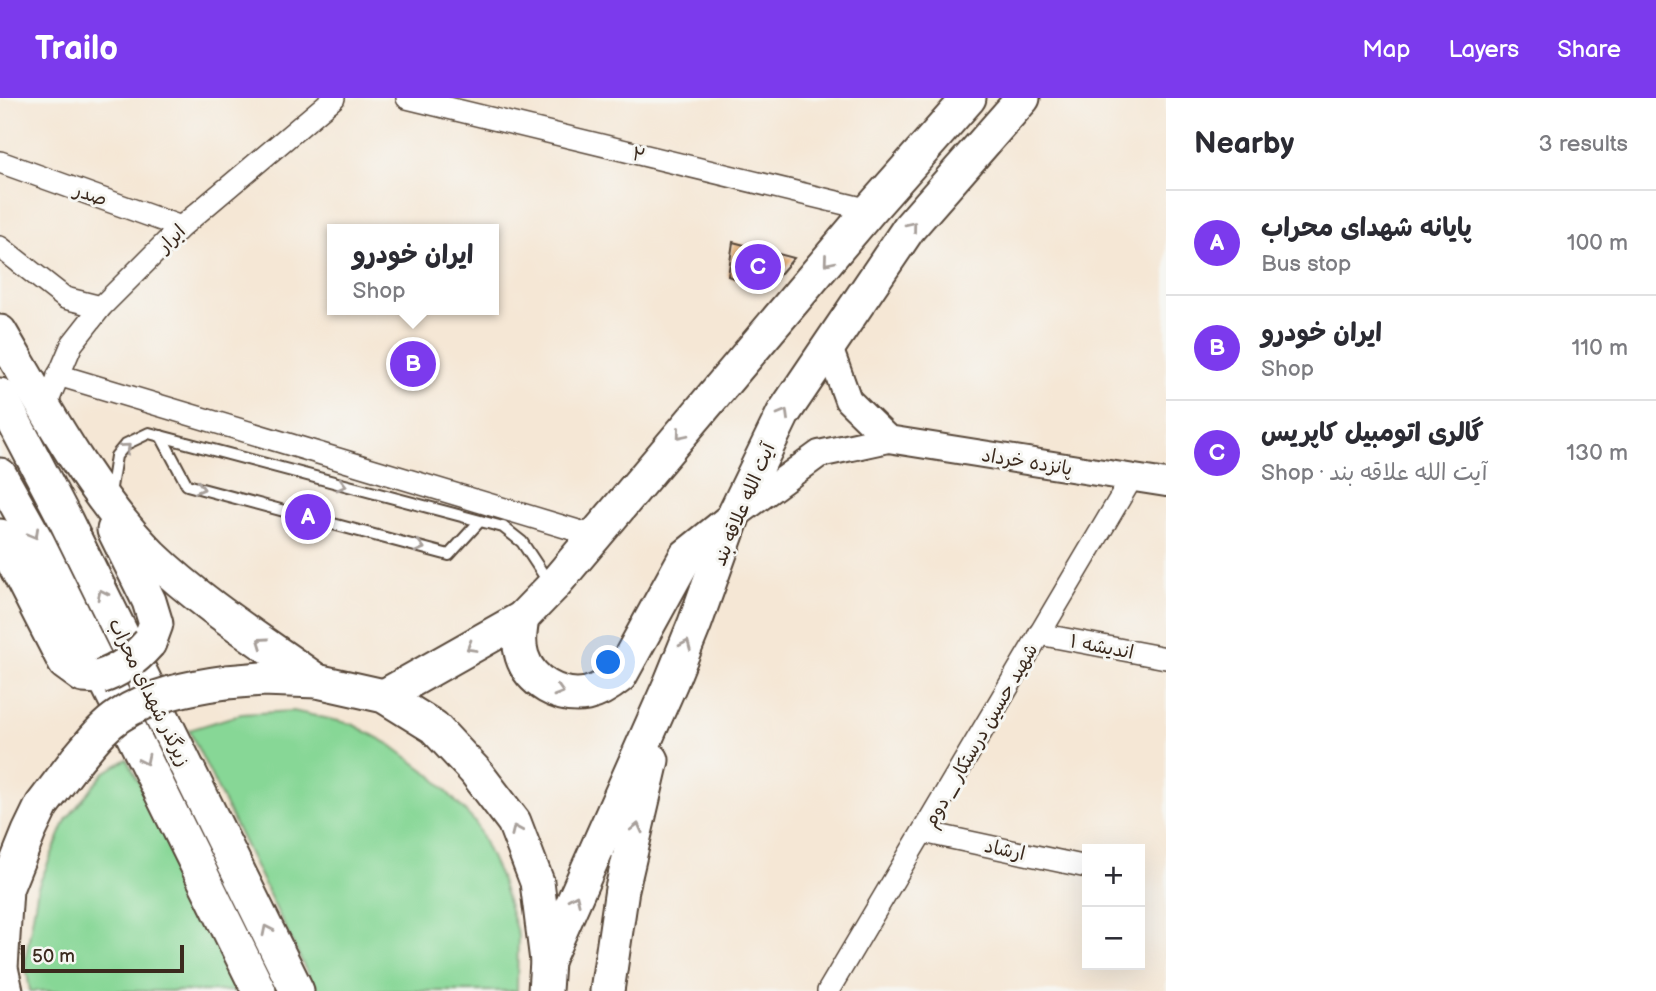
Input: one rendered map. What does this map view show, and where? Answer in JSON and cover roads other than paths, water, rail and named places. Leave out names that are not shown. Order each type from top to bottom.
[{"type":"main road","points":[[384,696],[522,618],[968,98]]},
{"type":"main road","name":"آیت الله علاقه بند","points":[[546,976],[695,623],[733,517],[783,414],[909,229],[1024,98]]},
{"type":"main road","points":[[0,332],[121,542],[149,601],[156,624],[149,643],[137,657],[124,666],[100,677],[83,676],[65,663],[0,536]]},
{"type":"main road","name":"زیرگذر شهدای محراب","points":[[0,396],[65,519],[297,991]]},
{"type":"main road","points":[[51,419],[113,510],[152,555],[211,606],[317,681]]},
{"type":"main road","name":"زیرگذر شهدای محراب","points":[[0,475],[38,542],[259,991]]},
{"type":"main road","points":[[522,618],[519,637],[522,657],[532,674],[547,687],[566,694],[586,694],[605,688],[620,676],[686,556],[733,517]]},
{"type":"main road","points":[[6,889],[42,805],[77,759],[118,717],[143,703],[199,686],[262,679],[317,681],[384,696],[434,727],[475,771],[514,822],[537,882],[546,976]]},
{"type":"main road","points":[[607,991],[622,889],[671,681]]},
{"type":"main road","points":[[0,841],[6,889],[1,968],[6,991]]},
{"type":"street","name":"ابرار","points":[[51,419],[58,375],[72,345],[102,307],[181,227],[334,98]]},
{"type":"street","name":"۲","points":[[407,98],[870,210]]},
{"type":"street","name":"صدر","points":[[0,162],[181,227]]},
{"type":"street","points":[[0,247],[65,298],[102,307]]},
{"type":"street","points":[[828,345],[848,400],[888,439]]},
{"type":"street","points":[[58,375],[595,536]]},
{"type":"street","name":"پانزده خرداد","points":[[733,517],[819,454],[888,439],[1166,484]]},
{"type":"street","name":"شهید حسین درستکار _ دوم","points":[[828,991],[1132,478]]},
{"type":"street","name":"اندیشه ۱","points":[[1039,634],[1166,658]]},
{"type":"street","name":"ارشاد","points":[[923,832],[1082,866]]},
{"type":"lane","points":[[113,510],[109,489],[116,456],[126,444],[149,433],[503,527],[522,542],[551,587]]},
{"type":"lane","points":[[161,436],[187,485],[450,555],[479,522]]},
{"type":"place","name":"گالری اتومبیل کاپریس","points":[[758,267]]},
{"type":"place","name":"ایران خودرو","points":[[413,364]]},
{"type":"place","name":"پایانه شهدای محراب","points":[[308,517]]}]
